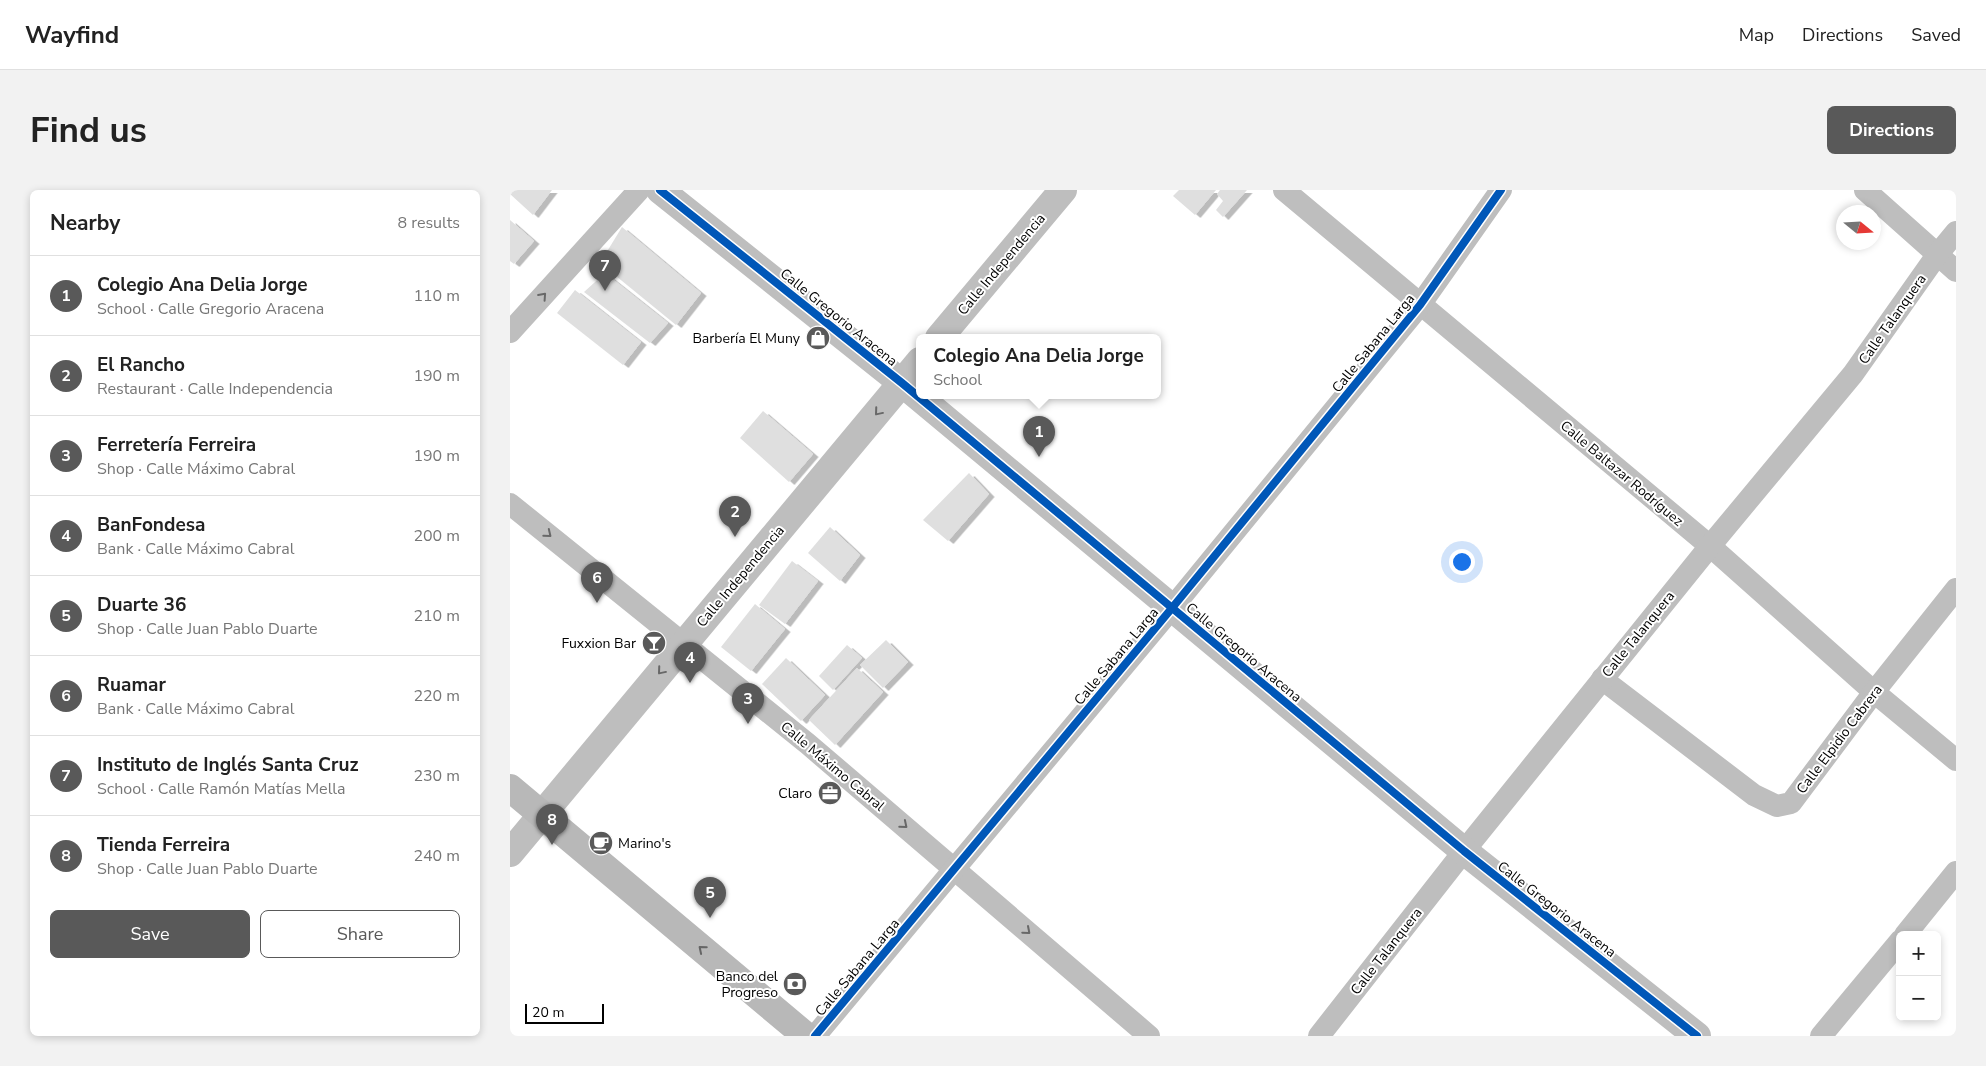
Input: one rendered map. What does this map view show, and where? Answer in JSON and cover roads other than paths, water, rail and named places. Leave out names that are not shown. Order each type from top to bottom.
[{"type":"main road","points":[[510,788],[806,1036]]},
{"type":"street","points":[[510,332],[639,190]]},
{"type":"street","name":"Calle Gregorio Aracena","points":[[660,190],[916,395]]},
{"type":"street","name":"Calle Independencia","points":[[942,334],[1063,190]]},
{"type":"street","name":"Calle Baltazar Rodríguez","points":[[1284,190],[1710,546],[1874,692],[1956,760]]},
{"type":"street","name":"Calle Sabana Larga","points":[[815,1036],[1172,608],[1420,305],[1501,190]]},
{"type":"street","points":[[1865,190],[1956,271]]},
{"type":"street","name":"Calle Talanquera","points":[[1320,1036],[1464,851],[1602,679],[1853,374],[1937,255],[1956,232]]},
{"type":"street","name":"Calle Independencia","points":[[510,853],[916,366]]},
{"type":"street","name":"Calle Gregorio Aracena","points":[[921,399],[1464,851],[1697,1036]]},
{"type":"street","name":"Calle Máximo Cabral","points":[[510,504],[808,744],[1149,1036]]},
{"type":"street","name":"Calle Elpidio Cabrera","points":[[1602,679],[1754,795],[1777,806],[1791,803],[1874,692],[1956,589]]},
{"type":"street","points":[[1907,931],[1956,872]]},
{"type":"street","points":[[1821,1036],[1896,946]]},
{"type":"place","name":"Instituto de Inglés Santa Cruz","points":[[605,291]]},
{"type":"place","name":"Barbería El Muny","points":[[818,338]]},
{"type":"place","name":"Colegio Ana Delia Jorge","points":[[1039,457]]},
{"type":"place","name":"El Rancho","points":[[735,537]]},
{"type":"place","name":"Ruamar","points":[[597,603]]},
{"type":"place","name":"Fuxxion Bar","points":[[654,643]]},
{"type":"place","name":"BanFondesa","points":[[690,683]]},
{"type":"place","name":"Ferretería Ferreira","points":[[748,724]]},
{"type":"place","name":"Claro","points":[[830,793]]},
{"type":"place","name":"Marino's","points":[[601,843]]},
{"type":"place","name":"Tienda Ferreira","points":[[552,845]]},
{"type":"place","name":"Duarte 36","points":[[710,918]]},
{"type":"place","name":"Banco del Progreso","points":[[795,984]]}]
